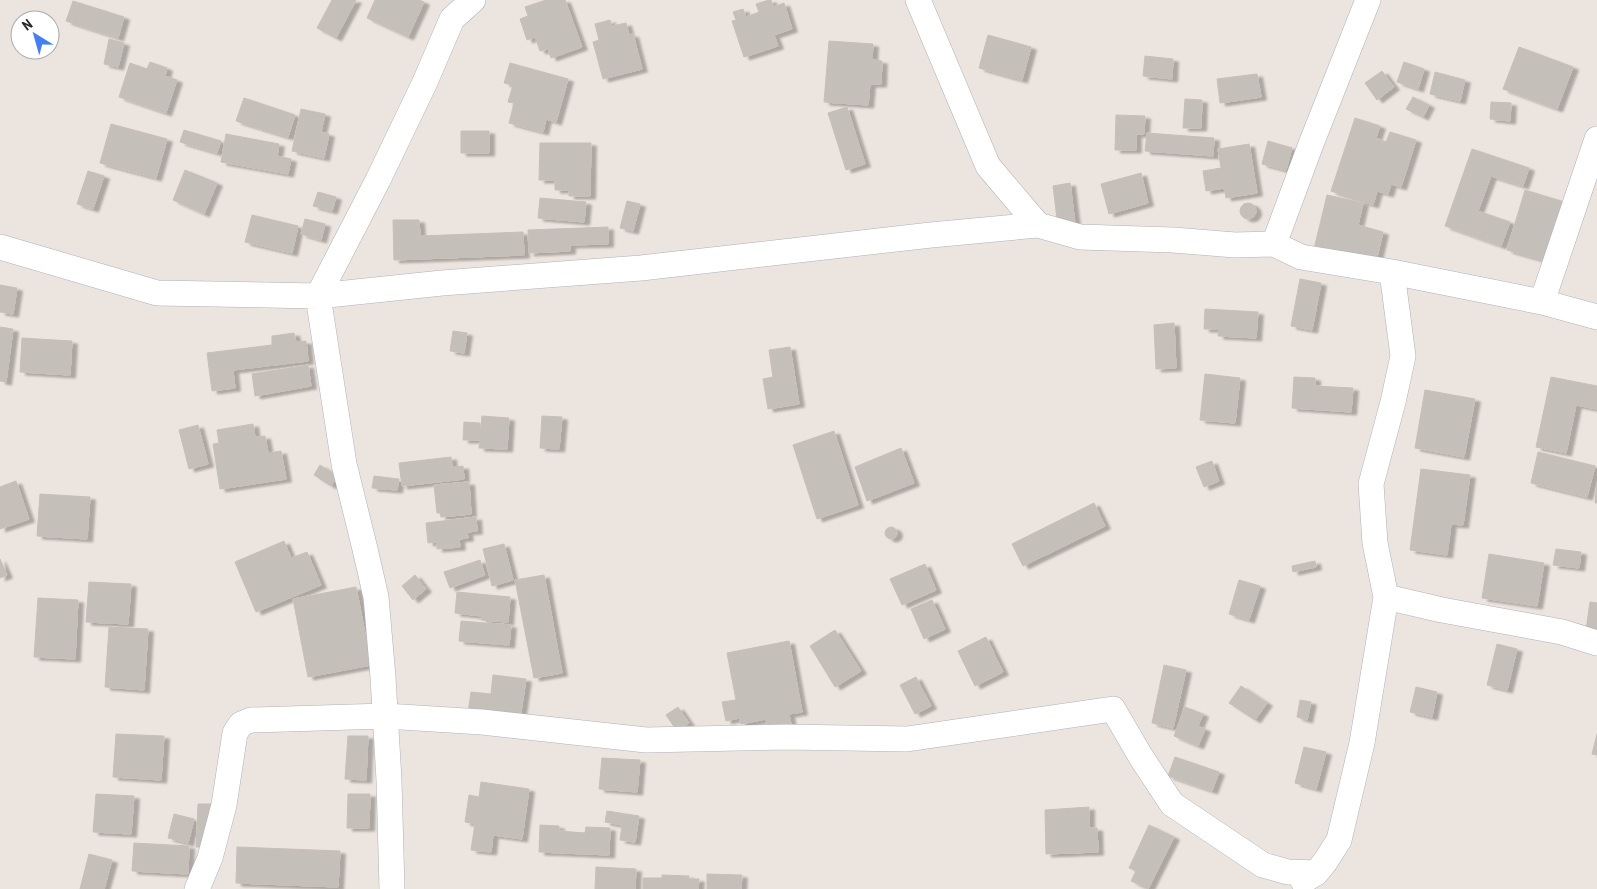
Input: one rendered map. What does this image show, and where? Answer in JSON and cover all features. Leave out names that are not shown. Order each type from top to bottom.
[{"type":"street","points":[[392,889],[389,780],[376,598],[344,464],[318,296],[426,82],[452,19],[473,0]]},
{"type":"street","points":[[1274,244],[1368,0]]},
{"type":"street","points":[[916,1],[988,166],[1038,225]]},
{"type":"street","points":[[1542,302],[1597,139]]},
{"type":"street","points":[[0,247],[157,293],[318,296],[442,283],[641,268],[931,235],[1038,225],[1080,237],[1173,240],[1235,245],[1274,244],[1301,258],[1392,272],[1542,302],[1597,317]]},
{"type":"street","points":[[1285,889],[1294,886],[1316,872],[1339,840],[1362,743],[1386,597],[1375,543],[1371,484],[1403,356],[1392,272]]},
{"type":"street","points":[[1386,597],[1442,610],[1562,632],[1597,643]]},
{"type":"street","points":[[197,889],[213,849],[224,806],[234,733],[238,728],[251,720],[385,716],[482,722],[646,740],[786,737],[907,739],[1113,709],[1172,804],[1263,865],[1288,872],[1316,872]]},
{"type":"building","points":[[332,0],[356,0],[336,38],[317,28]]},
{"type":"building","points":[[375,0],[419,0],[424,2],[408,37],[367,18]]},
{"type":"building","points":[[546,0],[565,0],[582,47],[551,58],[548,49],[540,51],[535,37],[527,40],[520,19],[528,16],[525,7]]},
{"type":"building","points":[[771,0],[773,7],[784,3],[792,29],[774,35],[778,46],[744,57],[732,21],[736,20],[733,12],[743,9],[746,17],[759,12],[756,4]]},
{"type":"building","points":[[73,1],[124,17],[118,38],[66,21]]},
{"type":"building","points":[[610,20],[612,26],[626,23],[629,35],[633,34],[642,69],[603,79],[593,42],[599,40],[595,24]]},
{"type":"building","points":[[988,35],[1031,47],[1022,80],[979,68]]},
{"type":"building","points":[[109,39],[124,43],[118,67],[104,64]]},
{"type":"building","points":[[829,41],[873,44],[872,60],[882,61],[881,84],[870,84],[868,105],[824,102]]},
{"type":"building","points":[[1519,47],[1573,67],[1557,109],[1503,89]]},
{"type":"building","points":[[1145,56],[1173,59],[1172,79],[1143,76]]},
{"type":"building","points":[[150,62],[167,68],[165,76],[177,80],[166,113],[119,97],[130,63],[147,69]]},
{"type":"building","points":[[1404,62],[1424,69],[1418,89],[1397,82]]},
{"type":"building","points":[[510,63],[568,79],[556,122],[546,119],[543,132],[509,123],[514,103],[508,102],[513,85],[504,83]]},
{"type":"building","points":[[1382,71],[1394,87],[1377,100],[1365,83]]},
{"type":"building","points":[[1435,72],[1465,80],[1460,101],[1430,94]]},
{"type":"building","points":[[1257,74],[1261,97],[1220,103],[1217,79]]},
{"type":"building","points":[[1413,97],[1429,105],[1423,117],[1406,109]]},
{"type":"building","points":[[244,98],[295,115],[288,137],[236,121]]},
{"type":"building","points":[[1185,99],[1202,100],[1201,128],[1183,128]]},
{"type":"building","points":[[1491,102],[1511,103],[1510,121],[1490,119]]},
{"type":"building","points":[[847,107],[865,164],[846,170],[828,113]]},
{"type":"building","points":[[301,109],[325,114],[321,132],[329,134],[324,158],[292,151]]},
{"type":"building","points":[[1116,115],[1145,116],[1144,134],[1136,134],[1136,150],[1115,150]]},
{"type":"building","points":[[1355,118],[1380,126],[1376,138],[1386,142],[1390,132],[1416,140],[1401,187],[1391,184],[1388,194],[1377,191],[1373,205],[1331,191]]},
{"type":"building","points":[[111,124],[167,139],[156,178],[100,163]]},
{"type":"building","points":[[184,130],[221,141],[217,153],[180,142]]},
{"type":"building","points":[[461,131],[489,131],[489,153],[461,153]]},
{"type":"building","points":[[1147,133],[1214,138],[1213,156],[1145,151]]},
{"type":"building","points":[[226,134],[279,144],[277,156],[291,159],[288,174],[221,162]]},
{"type":"building","points":[[1268,141],[1292,148],[1286,170],[1262,164]]},
{"type":"building","points":[[540,143],[591,143],[590,196],[569,196],[569,190],[555,190],[555,180],[539,180]]},
{"type":"building","points":[[1249,144],[1257,193],[1226,198],[1224,188],[1206,191],[1203,171],[1221,168],[1218,149]]},
{"type":"building","points":[[1472,149],[1529,168],[1523,186],[1491,176],[1478,211],[1510,222],[1501,246],[1445,226]]},
{"type":"building","points":[[185,170],[217,183],[204,214],[173,200]]},
{"type":"building","points":[[88,171],[104,176],[93,209],[77,204]]},
{"type":"building","points":[[1141,173],[1148,203],[1109,214],[1101,184]]},
{"type":"building","points":[[1070,183],[1075,224],[1058,227],[1053,186]]},
{"type":"building","points":[[1525,190],[1571,204],[1553,263],[1507,250]]},
{"type":"building","points":[[318,192],[336,197],[332,211],[313,206]]},
{"type":"building","points":[[1327,195],[1363,203],[1358,225],[1383,232],[1375,266],[1314,249]]},
{"type":"building","points":[[540,198],[586,202],[584,222],[538,218]]},
{"type":"building","points":[[627,201],[640,204],[633,231],[620,228]]},
{"type":"building","points":[[1248,203],[1256,211],[1248,219],[1240,211]]},
{"type":"building","points":[[252,215],[298,226],[292,253],[245,242]]},
{"type":"building","points":[[305,219],[325,224],[321,240],[301,234]]},
{"type":"building","points":[[393,220],[419,220],[420,236],[523,232],[524,255],[394,260]]},
{"type":"building","points":[[608,227],[608,244],[570,245],[570,251],[529,253],[528,230]]},
{"type":"building","points":[[1300,279],[1321,283],[1312,330],[1291,326]]},
{"type":"building","points":[[0,285],[17,288],[13,314],[0,312]]},
{"type":"building","points":[[1205,309],[1258,312],[1256,338],[1218,336],[1219,329],[1204,329]]},
{"type":"building","points":[[1174,323],[1176,368],[1156,369],[1154,325]]},
{"type":"building","points":[[0,327],[13,329],[6,382],[0,381]]},
{"type":"building","points":[[453,331],[467,333],[464,353],[450,351]]},
{"type":"building","points":[[294,333],[296,342],[306,341],[308,361],[233,370],[235,388],[212,391],[207,353],[272,345],[272,336]]},
{"type":"building","points":[[22,338],[72,341],[70,375],[20,372]]},
{"type":"building","points":[[790,347],[799,404],[768,409],[763,379],[773,377],[769,350]]},
{"type":"building","points":[[308,365],[311,386],[255,396],[252,374]]},
{"type":"building","points":[[1205,374],[1240,378],[1235,423],[1200,420]]},
{"type":"building","points":[[1294,377],[1315,378],[1315,386],[1353,388],[1351,412],[1292,408]]},
{"type":"building","points":[[1551,377],[1597,386],[1597,409],[1576,405],[1566,453],[1536,447]]},
{"type":"building","points":[[1425,390],[1475,399],[1464,457],[1415,448]]},
{"type":"building","points":[[482,416],[509,418],[507,449],[479,448]]},
{"type":"building","points":[[542,416],[562,417],[559,449],[540,448]]},
{"type":"building","points":[[464,422],[480,423],[479,440],[463,440]]},
{"type":"building","points":[[253,424],[255,437],[265,436],[268,453],[281,451],[286,479],[220,489],[213,444],[219,443],[217,430]]},
{"type":"building","points":[[198,425],[208,464],[189,469],[179,430]]},
{"type":"building","points":[[834,431],[858,505],[817,519],[793,445]]},
{"type":"building","points":[[901,448],[914,483],[867,501],[855,467]]},
{"type":"building","points":[[1538,452],[1595,466],[1587,497],[1531,483]]},
{"type":"building","points":[[451,457],[452,467],[463,466],[464,479],[402,486],[399,463]]},
{"type":"building","points":[[1212,461],[1219,481],[1204,487],[1196,467]]},
{"type":"building","points":[[320,465],[337,476],[331,486],[314,475]]},
{"type":"building","points":[[1421,469],[1470,475],[1463,525],[1451,524],[1447,555],[1410,550]]},
{"type":"building","points":[[374,476],[399,479],[397,490],[372,488]]},
{"type":"building","points":[[16,481],[29,519],[0,529],[0,487]]},
{"type":"building","points":[[469,482],[471,514],[441,517],[440,513],[437,513],[434,485]]},
{"type":"building","points":[[1597,482],[1597,503],[1595,503]]},
{"type":"building","points":[[40,494],[90,497],[87,539],[37,536]]},
{"type":"building","points":[[1094,503],[1105,526],[1023,566],[1012,544]]},
{"type":"building","points":[[476,517],[477,531],[467,532],[468,538],[459,539],[460,547],[437,549],[437,542],[428,543],[426,523]]},
{"type":"building","points":[[889,527],[893,527],[897,533],[893,539],[889,539],[885,535],[885,531]]},
{"type":"building","points":[[284,541],[291,558],[307,552],[321,585],[256,612],[235,562]]},
{"type":"building","points":[[504,544],[513,580],[492,586],[483,549]]},
{"type":"building","points":[[1556,549],[1581,552],[1579,568],[1553,565]]},
{"type":"building","points":[[1489,554],[1544,563],[1537,606],[1482,598]]},
{"type":"building","points":[[0,559],[7,575],[0,578]]},
{"type":"building","points":[[480,560],[485,575],[450,588],[444,572]]},
{"type":"building","points":[[1315,561],[1316,567],[1293,572],[1292,566]]},
{"type":"building","points":[[925,564],[936,590],[902,605],[890,579]]},
{"type":"building","points":[[415,575],[426,589],[413,600],[402,586]]},
{"type":"building","points":[[544,575],[562,673],[534,678],[515,580]]},
{"type":"building","points":[[1239,580],[1260,586],[1249,620],[1229,614]]},
{"type":"building","points":[[89,582],[131,584],[128,624],[86,622]]},
{"type":"building","points":[[356,587],[371,665],[308,677],[293,599]]},
{"type":"building","points":[[457,592],[510,597],[508,622],[481,620],[482,616],[455,613]]},
{"type":"building","points":[[38,598],[78,600],[75,659],[34,657]]},
{"type":"building","points":[[932,600],[945,629],[924,639],[911,609]]},
{"type":"building","points":[[1590,602],[1597,603],[1597,632],[1586,630]]},
{"type":"building","points":[[461,621],[511,625],[509,645],[459,641]]},
{"type":"building","points":[[109,627],[148,629],[144,690],[105,687]]},
{"type":"building","points":[[835,630],[861,671],[835,687],[810,646]]},
{"type":"building","points":[[986,637],[1003,672],[975,686],[958,651]]},
{"type":"building","points":[[789,641],[802,712],[789,714],[791,724],[768,728],[766,719],[741,724],[739,718],[726,721],[722,702],[736,700],[727,653]]},
{"type":"building","points":[[1497,644],[1517,649],[1507,690],[1487,685]]},
{"type":"building","points":[[1164,665],[1186,670],[1173,728],[1152,723]]},
{"type":"building","points":[[493,675],[526,679],[520,719],[468,712],[471,692],[491,694]]},
{"type":"building","points":[[916,677],[931,706],[915,714],[900,685]]},
{"type":"building","points":[[1241,686],[1267,703],[1255,720],[1229,703]]},
{"type":"building","points":[[1416,687],[1437,692],[1432,717],[1410,712]]},
{"type":"building","points":[[1300,700],[1311,702],[1307,720],[1297,717]]},
{"type":"building","points":[[678,707],[689,723],[677,731],[666,715]]},
{"type":"building","points":[[1185,707],[1203,714],[1198,726],[1205,729],[1198,746],[1174,736]]},
{"type":"building","points":[[116,734],[164,736],[161,780],[113,777]]},
{"type":"building","points":[[1597,734],[1597,755],[1592,754]]},
{"type":"building","points":[[348,736],[368,736],[366,780],[345,779]]},
{"type":"building","points":[[1304,747],[1326,752],[1316,789],[1295,783]]},
{"type":"building","points":[[1175,757],[1219,772],[1212,791],[1168,776]]},
{"type":"building","points":[[602,758],[640,760],[637,792],[599,789]]},
{"type":"building","points":[[481,782],[529,789],[522,839],[493,835],[491,852],[471,850],[475,824],[465,822],[469,795],[479,797]]},
{"type":"building","points":[[96,794],[134,796],[131,834],[93,832]]},
{"type":"building","points":[[348,794],[370,794],[369,828],[347,828]]},
{"type":"building","points":[[198,804],[212,804],[209,847],[196,847]]},
{"type":"building","points":[[1089,807],[1089,828],[1097,828],[1098,852],[1046,854],[1045,810]]},
{"type":"building","points":[[607,811],[639,816],[635,842],[620,840],[622,825],[605,822]]},
{"type":"building","points":[[174,814],[194,819],[188,843],[168,838]]},
{"type":"building","points":[[540,825],[559,826],[559,831],[585,833],[586,827],[610,828],[609,855],[539,852]]},
{"type":"building","points":[[1149,825],[1174,837],[1148,889],[1131,881],[1136,871],[1129,868]]},
{"type":"building","points":[[134,843],[189,846],[188,874],[132,871]]},
{"type":"building","points":[[237,847],[340,851],[338,887],[236,883]]},
{"type":"building","points":[[89,854],[112,860],[104,889],[80,889]]},
{"type":"building","points":[[596,867],[636,869],[635,889],[595,889]]},
{"type":"building","points":[[707,874],[742,875],[741,889],[707,889]]},
{"type":"building","points":[[662,875],[689,876],[688,879],[699,879],[698,889],[643,889],[643,878],[662,878]]}]
